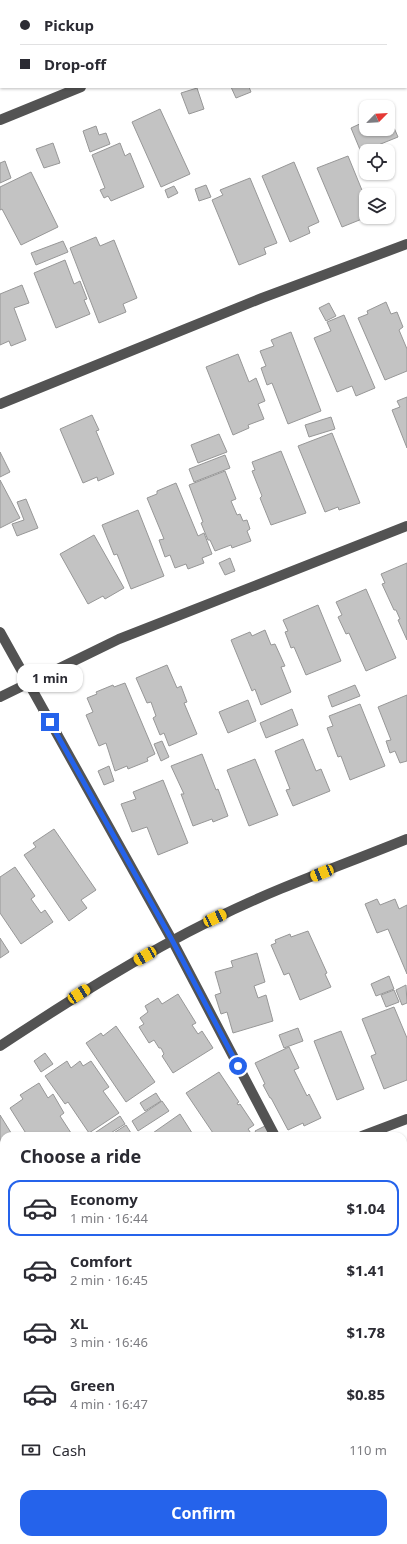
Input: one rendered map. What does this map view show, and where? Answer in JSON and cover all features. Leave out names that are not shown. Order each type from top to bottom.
[{"type":"street","points":[[0,120],[79,88]]},
{"type":"street","points":[[0,404],[262,298],[407,244]]},
{"type":"street","points":[[0,697],[28,682],[119,639],[407,526]]},
{"type":"street","points":[[0,632],[172,940],[273,1132]]},
{"type":"street","points":[[0,1046],[92,986],[172,940],[252,901],[407,839]]},
{"type":"street","points":[[373,1132],[407,1119]]},
{"type":"building","points":[[197,88],[204,109],[189,114],[181,93]]},
{"type":"building","points":[[231,88],[249,88],[251,92],[236,98]]},
{"type":"building","points":[[160,109],[190,174],[161,187],[132,122]]},
{"type":"building","points":[[359,124],[359,136],[395,136],[395,130],[398,137],[381,144],[359,144],[359,147],[351,128]]},
{"type":"building","points":[[96,126],[99,135],[106,133],[110,144],[90,152],[83,131]]},
{"type":"building","points":[[53,143],[60,163],[44,168],[36,149]]},
{"type":"building","points":[[120,143],[125,156],[130,153],[144,187],[111,201],[108,196],[104,198],[100,190],[105,188],[92,155]]},
{"type":"building","points":[[348,156],[361,188],[359,188],[359,220],[342,227],[317,168]]},
{"type":"building","points":[[5,161],[11,178],[0,183],[0,163]]},
{"type":"building","points":[[294,162],[319,222],[308,227],[310,233],[290,242],[262,176]]},
{"type":"building","points":[[31,172],[58,227],[21,245],[2,209],[0,210],[0,187]]},
{"type":"building","points":[[250,178],[277,243],[264,248],[266,254],[239,265],[212,200],[223,195],[220,190]]},
{"type":"building","points":[[206,185],[211,197],[199,201],[195,189]]},
{"type":"building","points":[[174,186],[178,193],[168,198],[165,190]]},
{"type":"building","points":[[96,237],[100,246],[114,240],[137,298],[123,304],[126,312],[99,323],[70,248]]},
{"type":"building","points":[[63,241],[68,252],[36,265],[31,253]]},
{"type":"building","points":[[65,260],[74,284],[80,281],[87,299],[84,300],[90,314],[56,328],[34,273]]},
{"type":"building","points":[[22,285],[29,303],[14,308],[26,340],[11,346],[9,341],[0,345],[0,294]]},
{"type":"building","points":[[386,302],[391,314],[397,312],[403,327],[399,330],[407,349],[407,371],[385,380],[358,318],[368,314],[367,311]]},
{"type":"building","points":[[329,303],[336,316],[326,321],[319,308]]},
{"type":"building","points":[[344,315],[375,388],[356,396],[352,386],[337,392],[314,338],[331,331],[327,322]]},
{"type":"building","points":[[291,332],[321,411],[288,424],[272,383],[267,385],[261,368],[266,366],[260,351],[274,346],[271,340]]},
{"type":"building","points":[[238,354],[249,382],[256,378],[265,401],[258,404],[264,419],[248,425],[249,428],[233,435],[206,367]]},
{"type":"building","points":[[407,397],[407,448],[392,410],[400,407],[397,401]]},
{"type":"building","points":[[92,415],[99,430],[96,431],[114,474],[98,481],[97,477],[83,483],[60,429]]},
{"type":"building","points":[[331,417],[335,429],[309,437],[305,425]]},
{"type":"building","points":[[332,433],[360,503],[339,510],[338,507],[325,512],[298,446]]},
{"type":"building","points":[[219,434],[227,452],[198,463],[191,445]]},
{"type":"building","points":[[281,451],[306,513],[271,525],[260,498],[262,496],[252,471],[255,470],[252,462]]},
{"type":"building","points":[[0,452],[10,472],[0,477]]},
{"type":"building","points":[[225,455],[230,468],[194,482],[189,469]]},
{"type":"building","points":[[225,471],[236,499],[231,501],[237,515],[240,514],[243,521],[247,520],[250,529],[247,531],[251,541],[232,548],[231,545],[215,551],[210,540],[208,540],[201,523],[203,522],[189,485]]},
{"type":"building","points":[[0,480],[20,518],[0,528]]},
{"type":"building","points":[[176,483],[198,536],[204,533],[212,554],[202,558],[204,563],[188,569],[186,564],[175,568],[170,555],[165,557],[159,540],[164,539],[147,498],[157,494],[157,491]]},
{"type":"building","points":[[26,499],[38,528],[17,536],[12,524],[24,520],[17,502]]},
{"type":"building","points":[[138,510],[164,576],[131,589],[117,554],[114,555],[102,525]]},
{"type":"building","points":[[94,535],[124,588],[105,599],[103,596],[88,604],[60,554]]},
{"type":"building","points":[[230,558],[235,571],[225,575],[219,563]]},
{"type":"building","points":[[407,563],[407,640],[398,620],[400,619],[396,610],[394,610],[382,584],[385,583],[381,574]]},
{"type":"building","points":[[366,589],[396,658],[366,671],[349,633],[346,634],[338,617],[342,615],[336,602]]},
{"type":"building","points":[[318,605],[341,661],[306,675],[294,647],[291,648],[285,632],[288,631],[283,620]]},
{"type":"building","points":[[265,630],[271,645],[275,644],[285,666],[281,667],[291,692],[261,705],[255,689],[252,691],[231,640],[250,632],[252,636]]},
{"type":"building","points":[[167,665],[177,688],[181,686],[187,702],[184,703],[197,734],[169,746],[164,733],[160,735],[153,718],[156,716],[151,702],[147,703],[136,678]]},
{"type":"building","points":[[125,683],[155,754],[147,758],[148,761],[128,769],[127,766],[115,771],[106,743],[99,746],[86,715],[93,712],[87,698],[97,694],[96,692],[113,685],[114,687]]},
{"type":"building","points":[[355,685],[360,696],[332,707],[328,696]]},
{"type":"building","points":[[407,695],[407,761],[400,763],[395,751],[390,753],[386,741],[391,740],[378,707]]},
{"type":"building","points":[[248,700],[256,721],[228,733],[219,712]]},
{"type":"building","points":[[360,704],[385,766],[350,780],[341,756],[338,757],[327,728],[333,726],[329,716]]},
{"type":"building","points":[[292,709],[298,725],[266,738],[260,723]]},
{"type":"building","points":[[303,739],[316,771],[321,769],[330,791],[293,806],[286,790],[290,789],[275,751]]},
{"type":"building","points":[[162,741],[169,757],[161,761],[154,744]]},
{"type":"building","points":[[202,754],[216,790],[218,789],[228,816],[213,822],[212,819],[193,826],[181,794],[184,794],[171,766]]},
{"type":"building","points":[[255,759],[278,815],[249,826],[227,770]]},
{"type":"building","points":[[109,766],[114,781],[104,785],[98,771]]},
{"type":"building","points":[[163,780],[188,843],[158,855],[147,827],[132,832],[121,804],[136,799],[133,792]]},
{"type":"building","points":[[54,829],[96,890],[81,900],[87,908],[69,921],[24,855],[36,847],[33,843]]},
{"type":"building","points":[[15,867],[35,896],[31,899],[41,913],[45,910],[53,922],[21,944],[0,913],[0,877]]},
{"type":"building","points":[[377,899],[380,905],[395,899],[399,909],[407,905],[407,974],[388,929],[377,933],[365,904]]},
{"type":"building","points":[[308,931],[327,973],[325,974],[331,987],[300,1000],[289,973],[284,975],[271,945],[276,943],[275,940],[290,934],[291,937]]},
{"type":"building","points":[[0,938],[9,952],[0,958]]},
{"type":"building","points":[[257,953],[265,982],[254,986],[258,998],[266,995],[273,1021],[233,1033],[227,1012],[221,1014],[215,995],[221,993],[215,972],[233,967],[231,961]]},
{"type":"building","points":[[389,976],[394,989],[376,996],[371,984]]},
{"type":"building","points":[[406,985],[407,1003],[402,1005],[396,990]]},
{"type":"building","points":[[394,990],[399,1002],[386,1007],[381,995]]},
{"type":"building","points":[[178,994],[196,1023],[192,1025],[198,1034],[202,1031],[213,1048],[173,1073],[162,1056],[164,1054],[161,1048],[159,1048],[154,1040],[149,1043],[139,1027],[144,1024],[140,1018],[148,1012],[145,1006],[158,998],[162,1004]]},
{"type":"building","points":[[394,1007],[407,1038],[407,1080],[384,1089],[371,1056],[376,1054],[362,1019]]},
{"type":"building","points":[[116,1026],[155,1082],[126,1102],[86,1043],[101,1033],[103,1036]]},
{"type":"building","points":[[298,1028],[303,1041],[284,1048],[279,1035]]},
{"type":"building","points":[[341,1031],[364,1089],[337,1100],[314,1041]]},
{"type":"building","points":[[289,1047],[299,1068],[294,1070],[307,1096],[309,1094],[321,1118],[304,1126],[303,1123],[288,1130],[263,1085],[265,1084],[255,1063]]},
{"type":"building","points":[[45,1053],[53,1064],[41,1072],[34,1061]]},
{"type":"building","points":[[67,1061],[71,1068],[80,1061],[83,1066],[91,1061],[109,1087],[103,1091],[119,1113],[88,1132],[68,1102],[65,1104],[45,1076]]},
{"type":"building","points":[[219,1072],[239,1102],[237,1103],[238,1105],[240,1104],[254,1125],[248,1129],[250,1132],[212,1132],[186,1093]]},
{"type":"building","points":[[39,1083],[48,1098],[53,1094],[64,1113],[60,1116],[70,1132],[25,1132],[10,1108],[23,1099],[20,1095]]},
{"type":"building","points":[[156,1093],[161,1101],[145,1111],[140,1103]]},
{"type":"building","points":[[162,1101],[169,1111],[138,1131],[132,1121]]},
{"type":"building","points":[[180,1114],[191,1132],[154,1132]]},
{"type":"building","points":[[0,1115],[11,1132],[0,1132]]},
{"type":"building","points":[[120,1116],[125,1124],[112,1132],[96,1132]]},
{"type":"building","points":[[126,1125],[130,1132],[115,1132]]},
{"type":"building","points":[[265,1126],[268,1132],[256,1132]]},
{"type":"route","points":[[50,722],[138,882],[172,940],[238,1066]]}]
